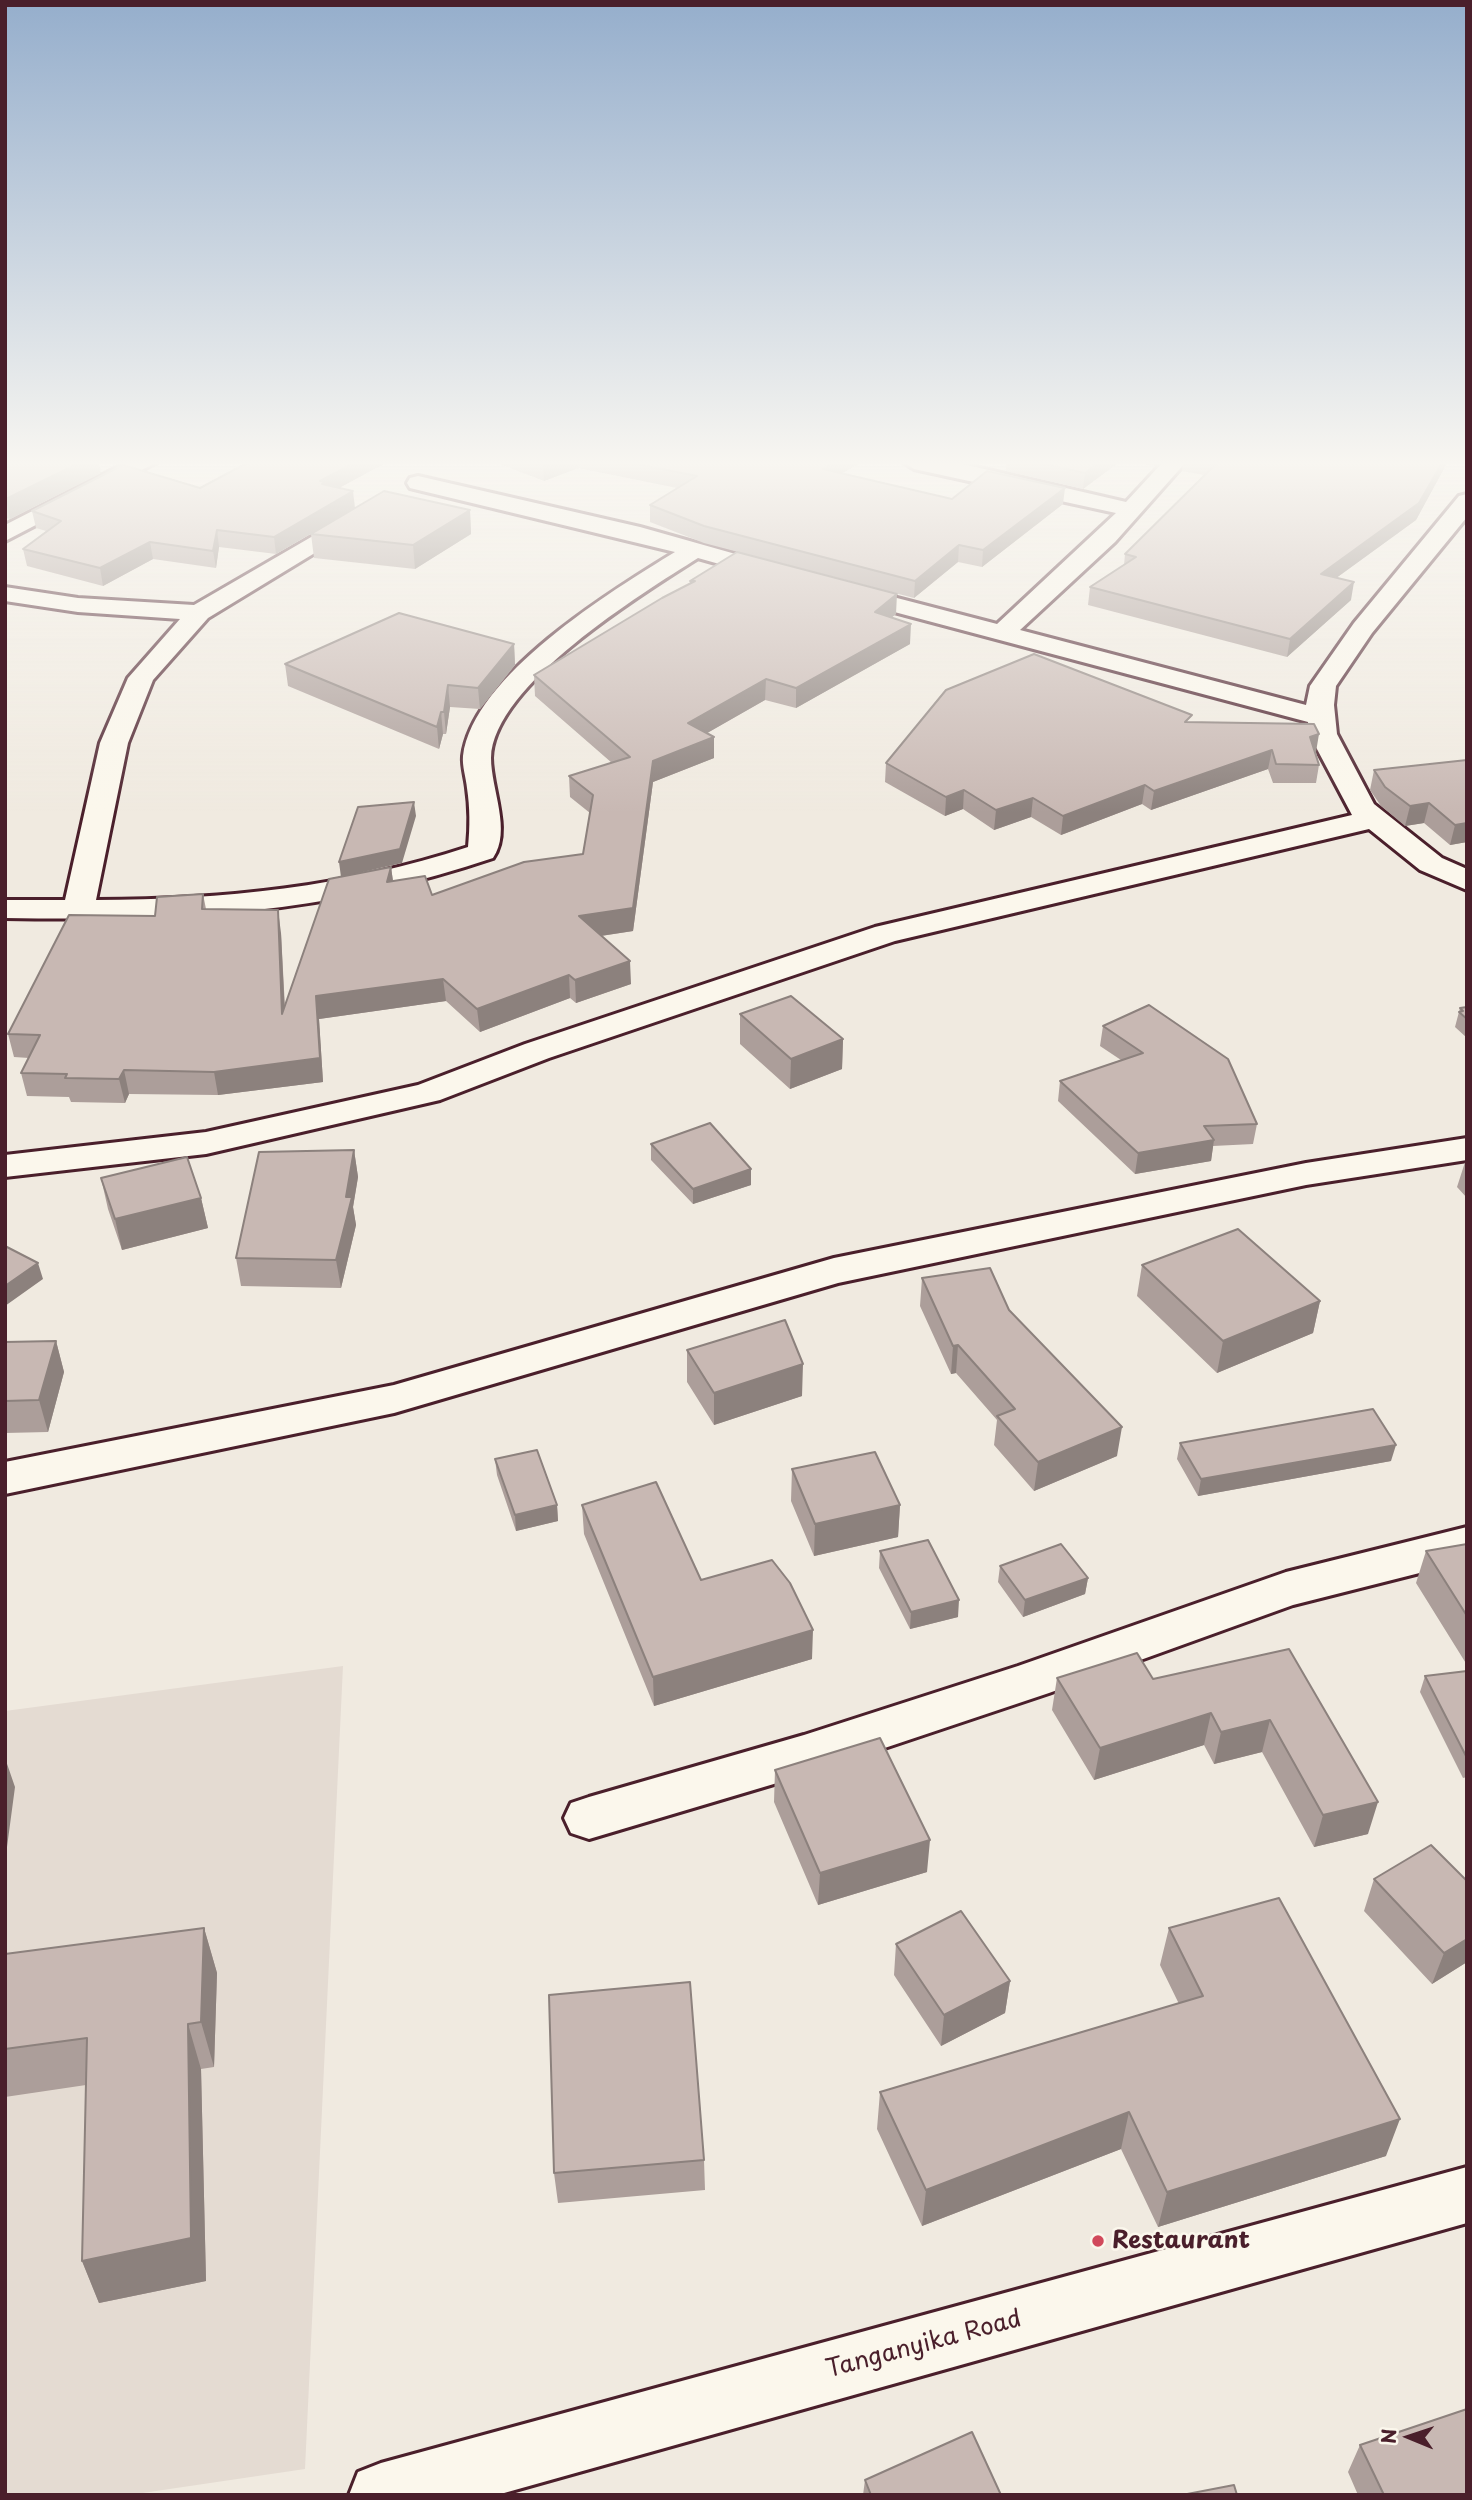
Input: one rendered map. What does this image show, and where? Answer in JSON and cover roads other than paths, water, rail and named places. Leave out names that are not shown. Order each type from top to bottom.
[{"type":"street","points":[[78,911],[114,743],[141,678],[199,613],[257,579]]},
{"type":"street","points":[[5,909],[147,911],[282,899],[376,885],[439,869],[482,852],[485,830],[477,756],[484,726],[515,687],[563,639],[652,579]]},
{"type":"street","points":[[796,579],[801,580]]},
{"type":"street","points":[[1003,632],[1058,579]]},
{"type":"street","points":[[1405,579],[1336,666],[1324,686],[1321,717],[1323,734],[1362,809],[1431,864],[1467,881]]},
{"type":"street","points":[[827,587],[1003,632],[1145,673],[1321,717]]},
{"type":"street","points":[[5,594],[78,605],[199,613]]},
{"type":"street","points":[[5,1166],[78,1160],[206,1143],[428,1093],[537,1051],[886,934],[1373,819]]},
{"type":"street","points":[[5,1478],[180,1440],[394,1399],[834,1271],[1306,1174],[1467,1149]]},
{"type":"street","points":[[589,1818],[804,1755],[1007,1688],[1286,1589],[1467,1544]]},
{"type":"street","name":"Tanganyika Road","points":[[381,2495],[1467,2195]]},
{"type":"place","name":"Restaurant","points":[[1098,2241]]}]
